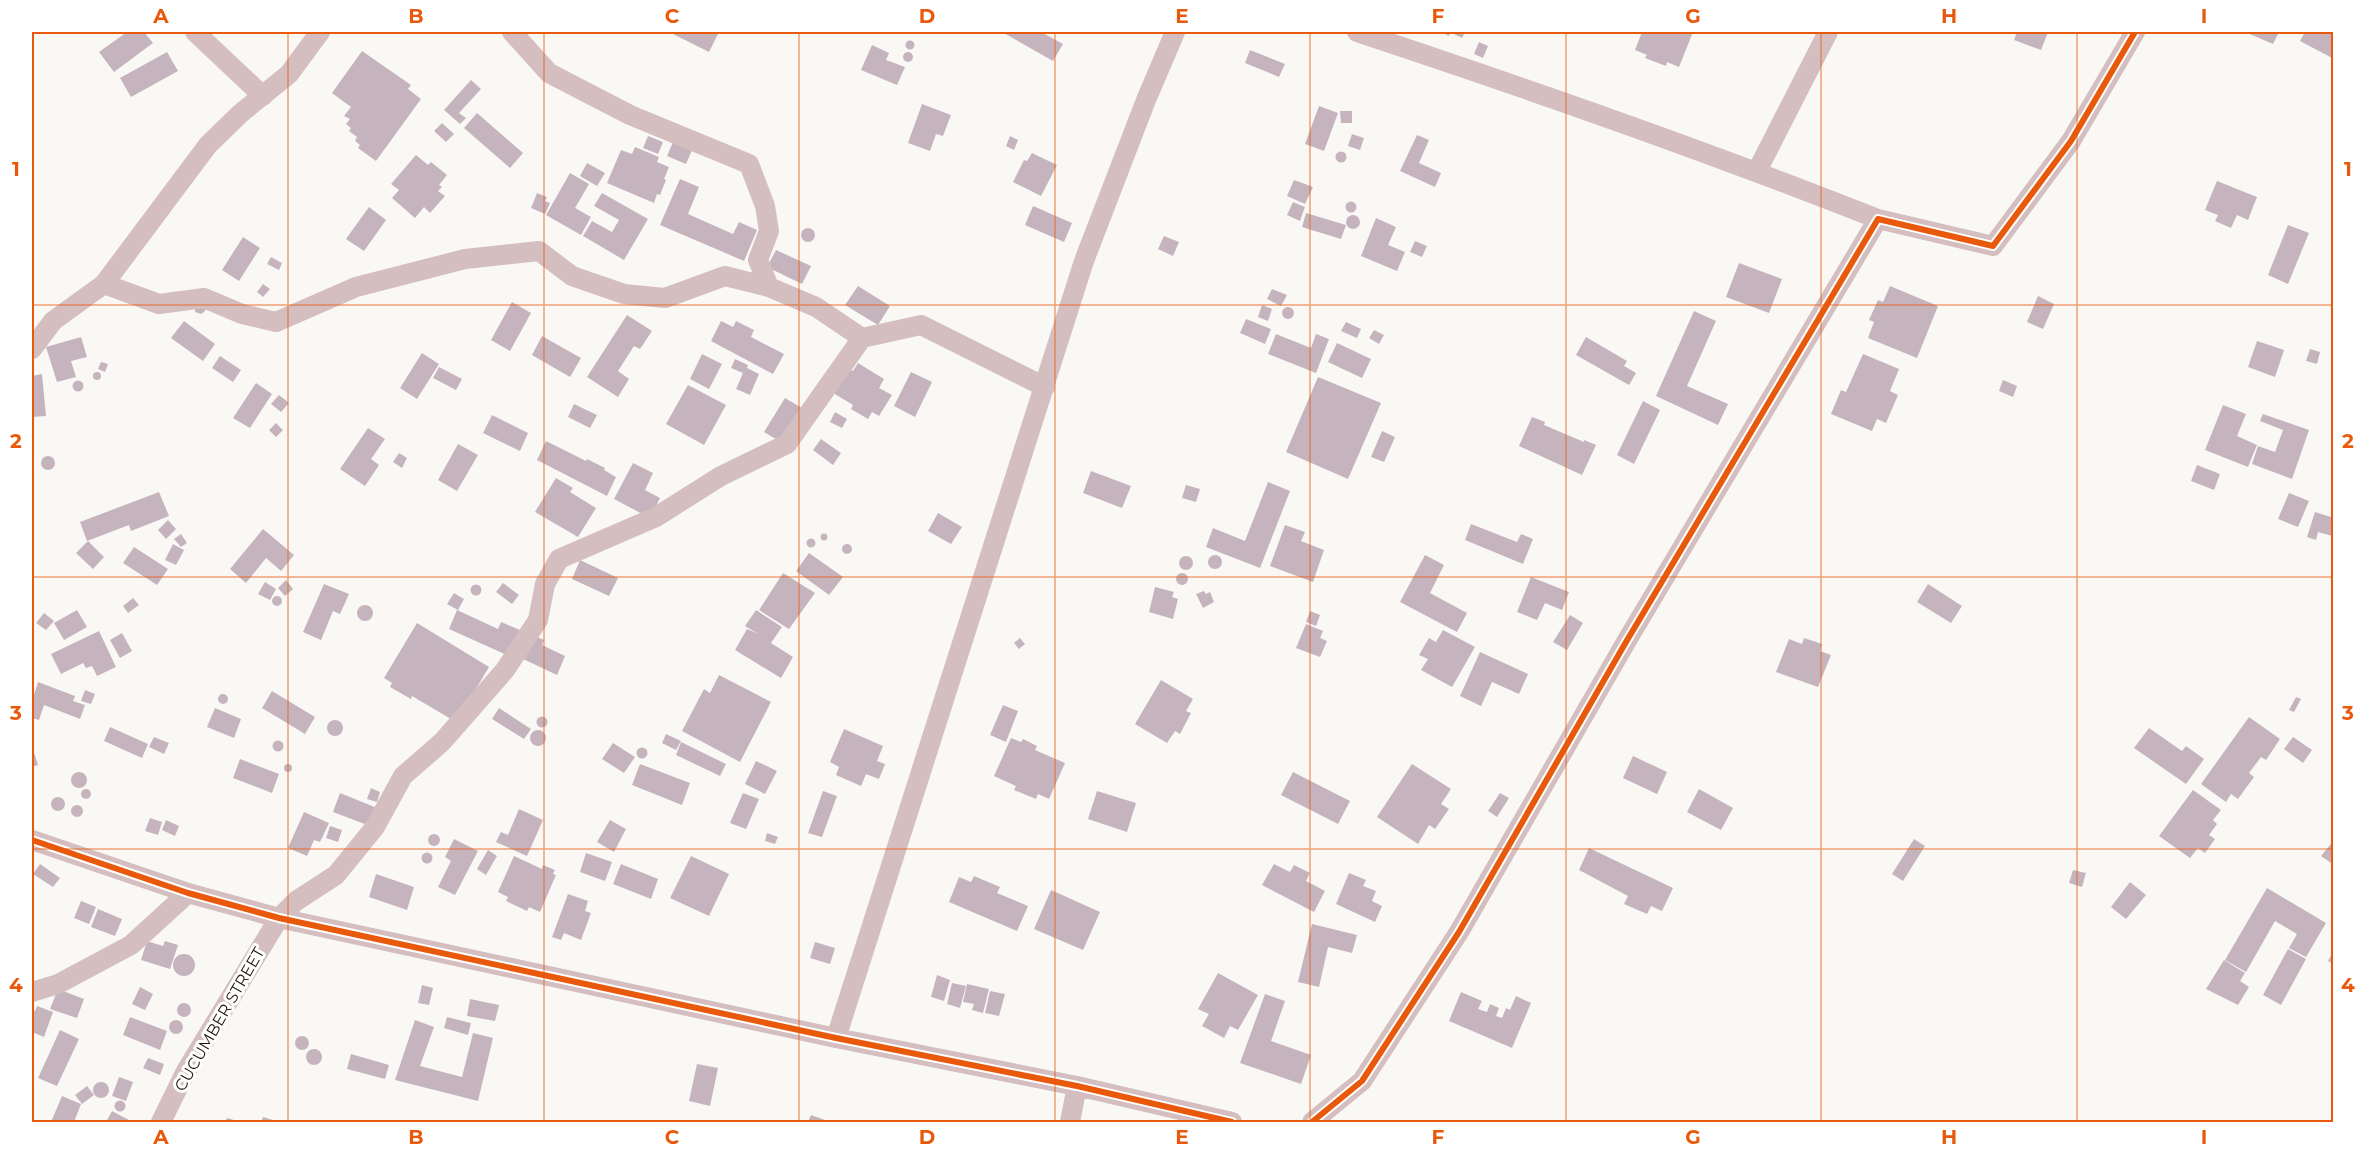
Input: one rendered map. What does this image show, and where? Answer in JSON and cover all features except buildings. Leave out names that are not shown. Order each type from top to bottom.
[{"type":"street","points":[[195,32],[263,96]]},
{"type":"street","points":[[32,349],[53,321],[104,284],[208,145],[289,74],[320,32]]},
{"type":"street","points":[[512,32],[549,73],[630,115],[749,164],[765,206],[769,231],[758,260],[769,287]]},
{"type":"street","points":[[836,1038],[1084,261],[1146,100],[1175,32]]},
{"type":"street","points":[[1357,32],[1482,73],[1757,171],[1878,219],[1993,246],[2071,141],[2135,32]]},
{"type":"street","points":[[1757,171],[1828,32]]},
{"type":"street","points":[[1312,1122],[1362,1081],[1459,932],[1626,642],[1878,219]]},
{"type":"street","points":[[104,284],[159,304],[204,298],[242,314],[276,322],[356,287],[465,259],[538,251],[572,276],[624,294],[665,298],[725,276],[769,287],[816,307],[862,338],[921,325],[1045,387]]},
{"type":"street","name":"CUCUMBER STREET","points":[[161,1122],[186,1071],[279,918],[296,901],[336,875],[375,826],[403,776],[442,742],[505,670],[538,620],[545,584],[559,559],[656,517],[721,476],[787,444],[862,338]]},
{"type":"street","points":[[32,840],[188,893],[279,918],[836,1038],[1077,1086],[1232,1122]]},
{"type":"street","points":[[32,992],[58,984],[131,945],[188,893]]},
{"type":"street","points":[[1070,1122],[1077,1086]]},
{"type":"cycle path","points":[[1312,1122],[1362,1081],[1459,932],[1626,642],[1878,219],[1993,246],[2071,141],[2135,32]]},
{"type":"cycle path","points":[[32,840],[188,893],[279,918],[836,1038],[1077,1086],[1232,1122]]}]
